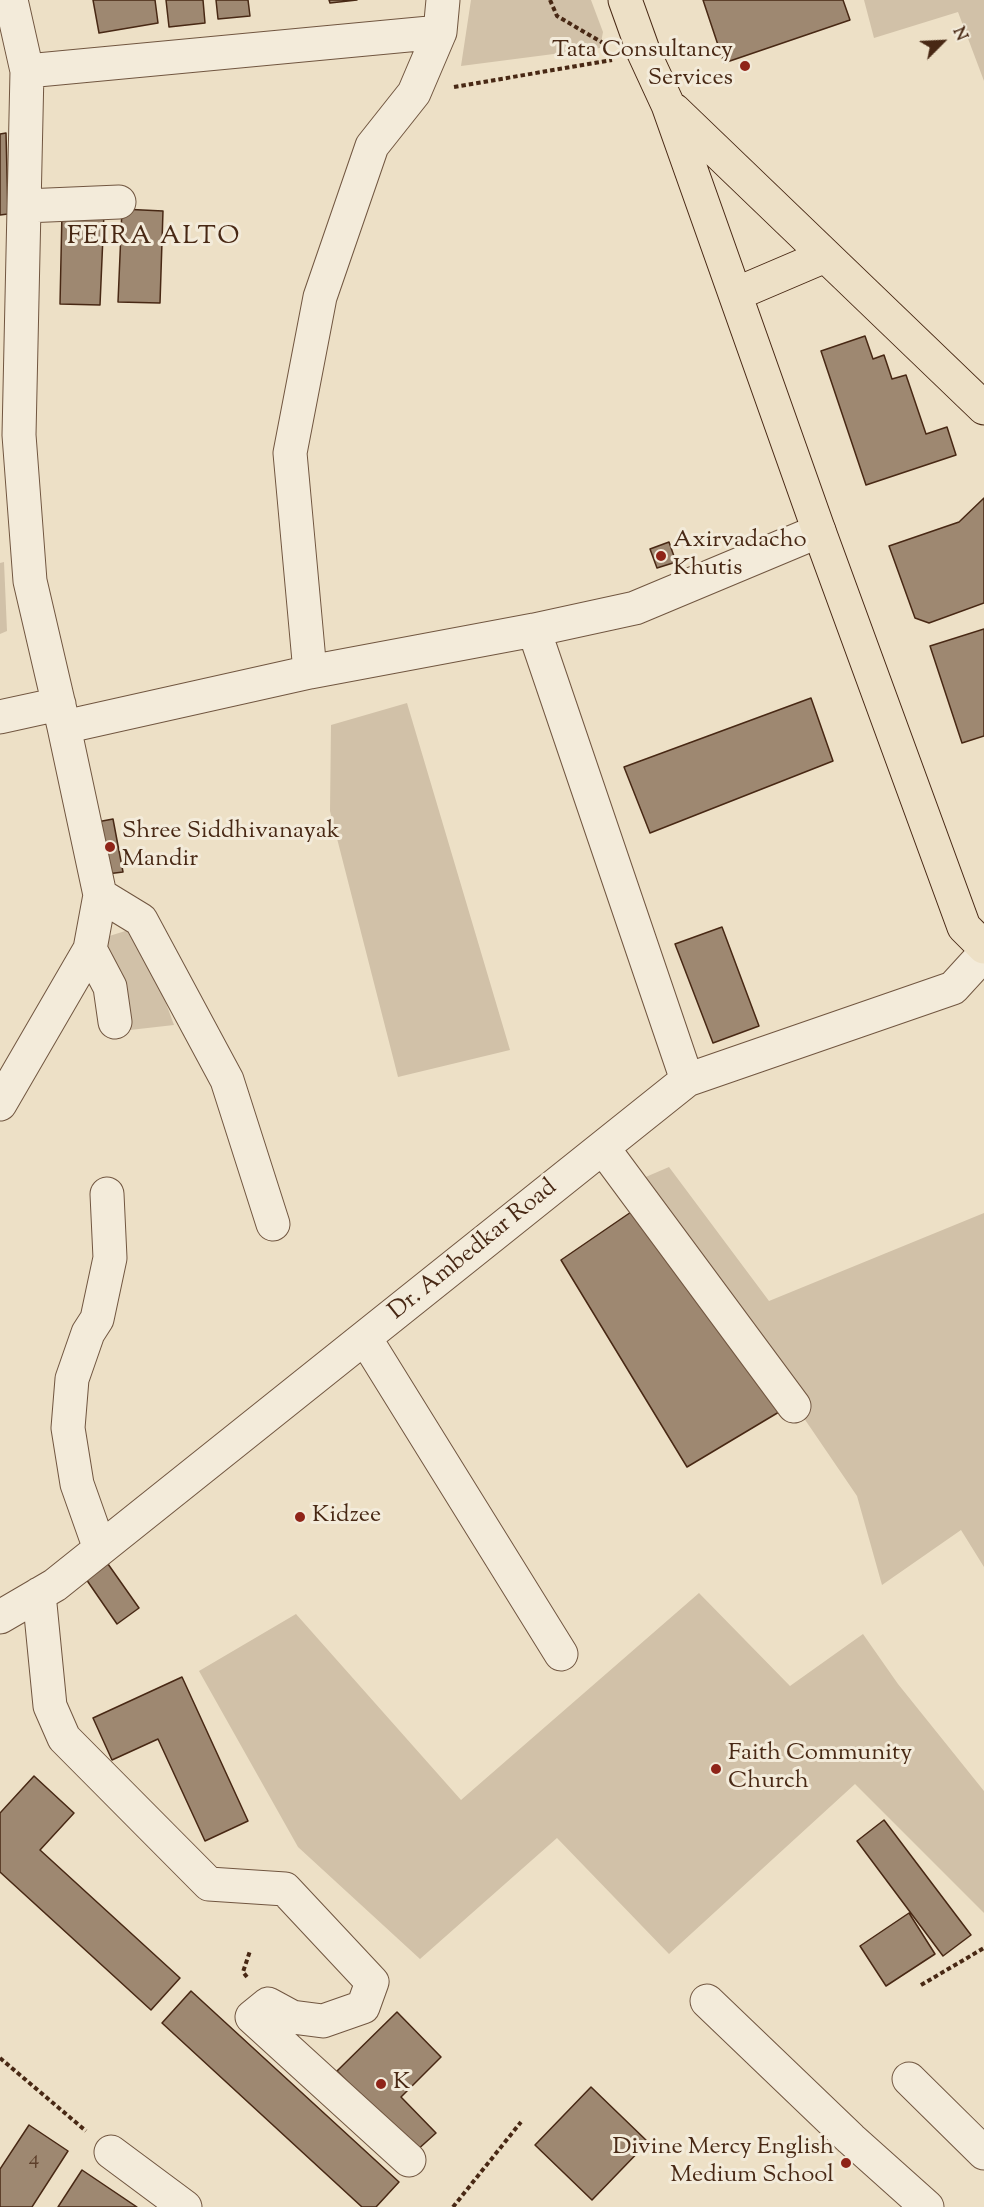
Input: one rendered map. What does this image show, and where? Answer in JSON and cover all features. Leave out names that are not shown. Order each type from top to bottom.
[{"type":"main road","points":[[625,0],[632,56],[668,105],[984,408]]},
{"type":"main road","points":[[668,105],[819,531],[964,927],[984,948]]},
{"type":"main road","points":[[736,294],[825,256]]},
{"type":"street","points":[[0,1104],[90,949],[100,895],[30,580],[10,436],[24,206],[27,71],[8,3]]},
{"type":"street","points":[[27,71],[441,16],[414,93],[372,146],[324,286],[290,453],[310,672]]},
{"type":"street","points":[[24,206],[119,201]]},
{"type":"street","points":[[0,717],[62,716],[534,630],[635,608],[819,531]]},
{"type":"street","points":[[534,630],[687,1080]]},
{"type":"street","points":[[100,895],[141,920],[227,1080],[273,1224]]},
{"type":"street","points":[[90,949],[110,987],[115,1022]]},
{"type":"street","name":"Dr. Ambedkar Road","points":[[0,1617],[55,1585],[687,1080],[953,988],[984,954]]},
{"type":"street","points":[[603,1148],[794,1406]]},
{"type":"street","points":[[100,1549],[76,1484],[68,1428],[72,1379],[88,1333],[97,1319],[110,1258],[107,1194]]},
{"type":"street","points":[[365,1338],[561,1654]]},
{"type":"street","points":[[39,1594],[50,1707],[64,1738],[208,1884],[285,1889],[372,1982],[363,2007],[322,2021],[292,2017],[268,2004],[252,2017],[410,2160]]},
{"type":"street","points":[[707,2001],[851,2139],[927,2207]]},
{"type":"street","points":[[909,2079],[984,2153]]},
{"type":"street","points":[[111,2152],[185,2207]]},
{"type":"path","points":[[550,0],[557,16],[632,56]]},
{"type":"path","points":[[414,93],[632,56]]},
{"type":"path","points":[[921,1985],[984,1948]]},
{"type":"path","points":[[0,2058],[111,2152]]},
{"type":"path","points":[[453,2207],[521,2122]]},
{"type":"shaded area","points":[[471,0],[591,0],[603,32],[600,48],[461,66]]},
{"type":"shaded area","points":[[864,0],[984,0],[984,81],[958,12],[874,38]]},
{"type":"shaded area","points":[[4,562],[7,631],[0,634],[0,563]]},
{"type":"shaded area","points":[[407,703],[510,1050],[398,1077],[330,811],[331,725]]},
{"type":"shaded area","points":[[138,927],[174,1025],[121,1031],[103,938]]},
{"type":"shaded area","points":[[669,1167],[769,1301],[984,1213],[984,1567],[961,1530],[882,1585],[857,1496],[641,1179]]},
{"type":"shaded area","points":[[699,1593],[790,1686],[863,1634],[898,1684],[984,1791],[984,1913],[855,1784],[669,1954],[557,1838],[420,1959],[298,1847],[199,1671],[296,1614],[461,1800]]},
{"type":"building","points":[[93,0],[155,0],[158,23],[99,33]]},
{"type":"building","points":[[166,0],[203,0],[205,23],[169,27]]},
{"type":"building","points":[[216,0],[248,0],[250,16],[218,19]]},
{"type":"building","points":[[329,0],[357,0],[330,3]]},
{"type":"building","points":[[703,0],[843,0],[850,20],[724,63]]},
{"type":"building","points":[[6,133],[8,214],[0,215],[0,134]]},
{"type":"building","points":[[122,209],[163,211],[160,303],[118,302]]},
{"type":"building","points":[[62,212],[104,213],[100,305],[60,304]]},
{"type":"building","points":[[865,336],[873,359],[884,355],[892,379],[906,375],[926,434],[947,427],[956,455],[866,485],[821,351]]},
{"type":"building","points":[[984,498],[984,603],[929,623],[915,618],[889,546],[959,522]]},
{"type":"building","points":[[669,542],[676,562],[657,568],[650,549]]},
{"type":"building","points":[[984,629],[984,736],[962,743],[930,646]]},
{"type":"building","points":[[811,698],[833,761],[650,833],[624,767]]},
{"type":"building","name":"Shree Siddhivanayak Mandir","points":[[113,819],[123,872],[107,874],[97,822]]},
{"type":"building","points":[[722,927],[759,1026],[713,1043],[675,944]]},
{"type":"building","points":[[634,1210],[784,1409],[687,1467],[561,1260]]},
{"type":"building","points":[[108,1564],[139,1608],[117,1624],[86,1579]]},
{"type":"building","points":[[182,1677],[248,1821],[205,1841],[158,1739],[112,1760],[93,1718]]},
{"type":"building","points":[[34,1776],[74,1813],[40,1850],[180,1978],[151,2010],[0,1872],[0,1813]]},
{"type":"building","points":[[884,1820],[971,1935],[943,1956],[857,1841]]},
{"type":"building","points":[[909,1913],[935,1954],[886,1986],[860,1946]]},
{"type":"building","points":[[191,1991],[399,2182],[376,2207],[362,2207],[162,2023]]},
{"type":"building","name":"K","points":[[397,2012],[441,2057],[401,2097],[436,2133],[415,2152],[337,2071]]},
{"type":"building","points":[[591,2087],[648,2142],[592,2200],[535,2145]]},
{"type":"building","points":[[29,2125],[68,2151],[32,2207],[0,2207],[0,2169]]},
{"type":"building","points":[[82,2170],[137,2207],[58,2207]]},
{"type":"place","name":"Tata Consultancy Services","points":[[745,66]]},
{"type":"place","name":"Axirvadacho Khutis","points":[[661,556]]},
{"type":"place","name":"Shree Siddhivanayak Mandir","points":[[110,847]]},
{"type":"place","name":"Kidzee","points":[[300,1517]]},
{"type":"place","name":"Faith Community Church","points":[[716,1769]]},
{"type":"place","name":"K","points":[[381,2084]]},
{"type":"place","name":"Divine Mercy English Medium School","points":[[846,2163]]},
{"type":"district","name":"FEIRA ALTO","points":[[154,239]]}]
